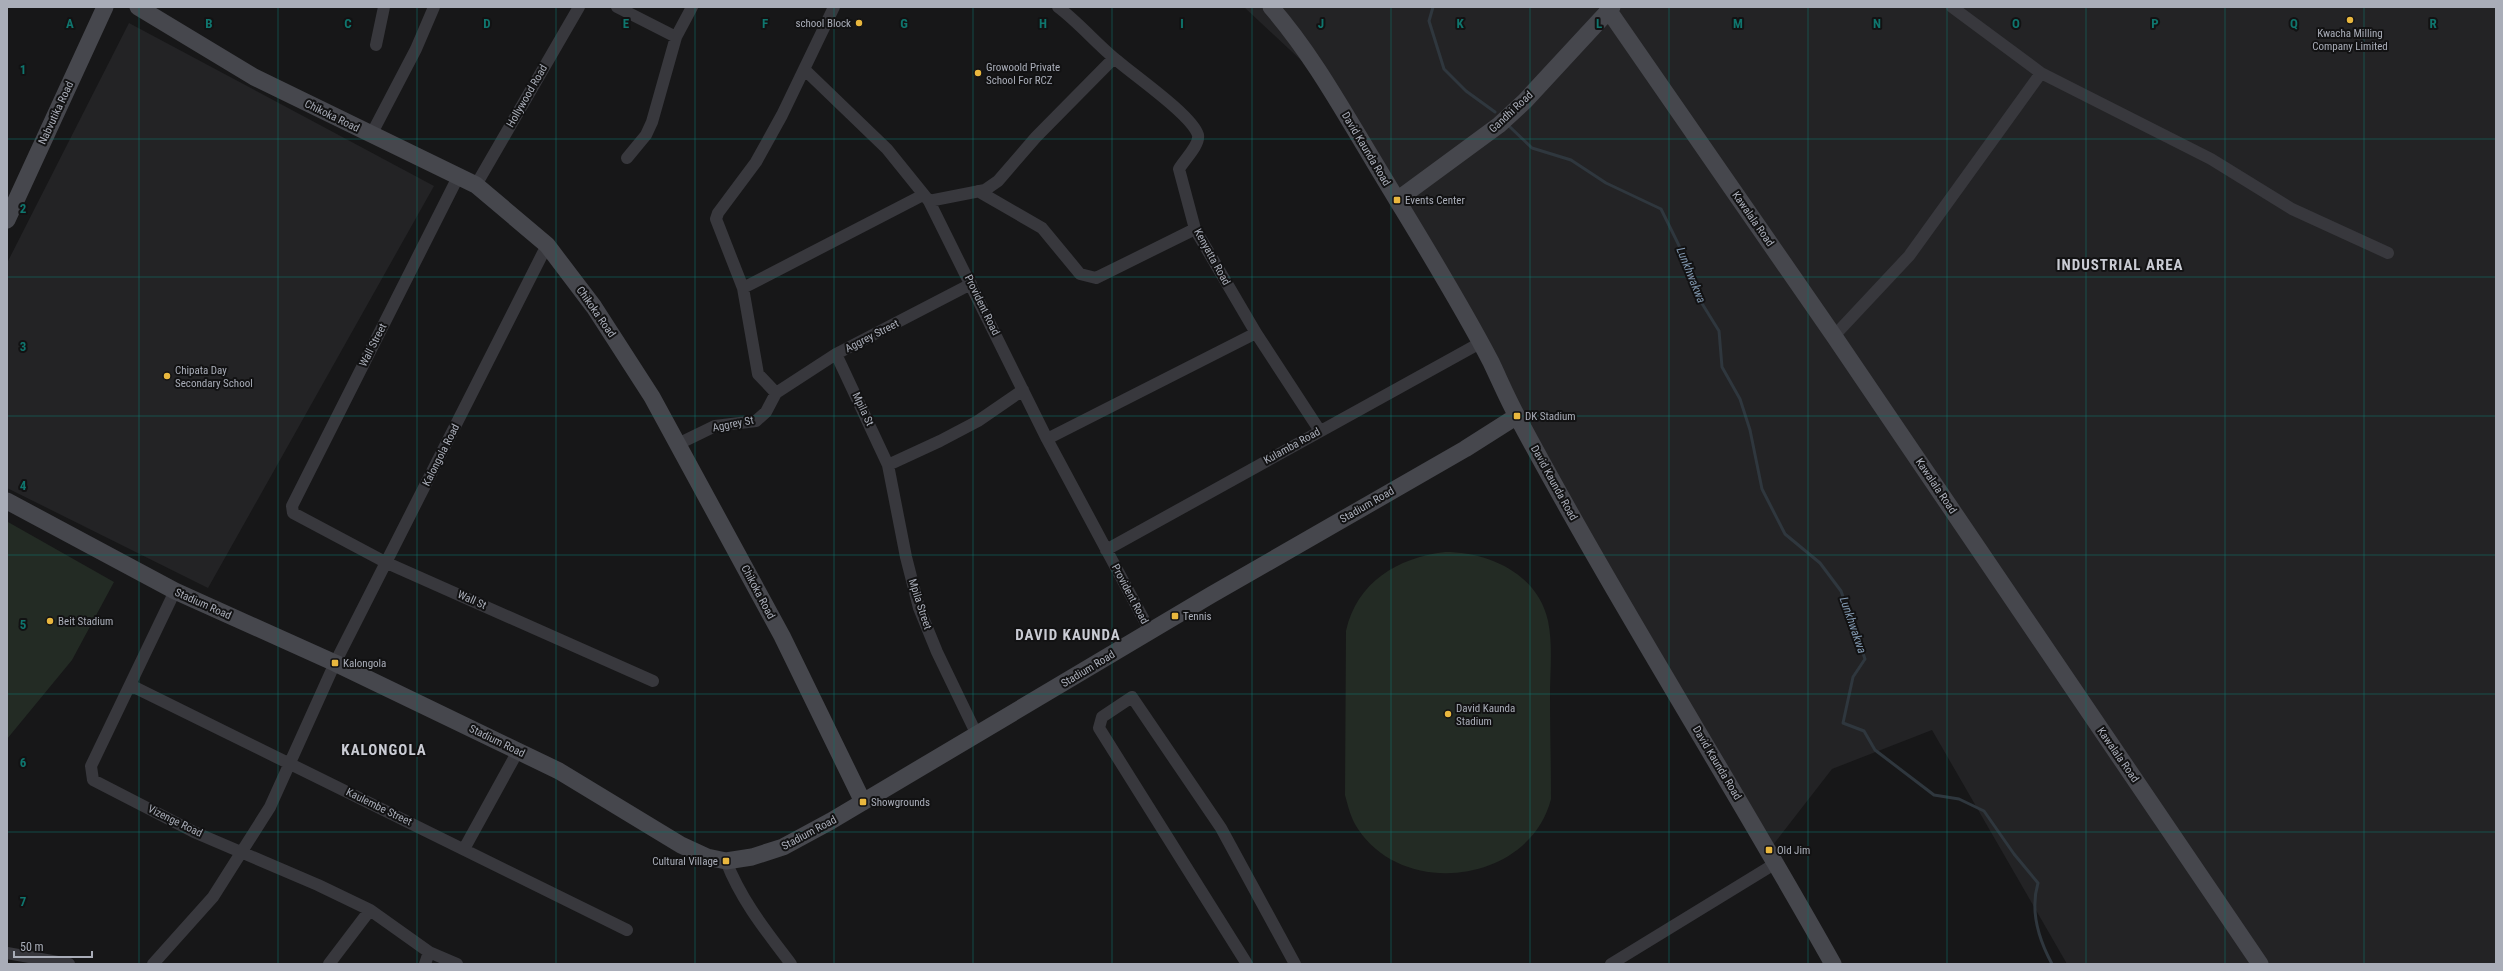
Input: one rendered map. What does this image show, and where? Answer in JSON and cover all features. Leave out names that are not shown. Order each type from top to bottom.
[{"type":"street","name":"Nabvutika Road","points":[[7,220],[105,7]]},
{"type":"street","name":"Chikoka Road","points":[[138,7],[254,77],[476,185],[547,246],[594,307],[652,397],[782,636],[863,802]]},
{"type":"street","points":[[376,45],[384,7]]},
{"type":"street","points":[[371,135],[416,50],[434,7]]},
{"type":"street","name":"Hollywood Road","points":[[476,185],[579,7]]},
{"type":"street","points":[[617,7],[676,37]]},
{"type":"street","points":[[627,158],[652,122],[676,37],[692,7]]},
{"type":"street","points":[[776,393],[758,374],[755,363],[754,344],[743,288],[716,219],[718,213],[756,162],[805,70],[834,7]]},
{"type":"street","name":"David Kaunda Road","points":[[1270,7],[1288,27],[1323,77],[1397,200],[1480,343],[1517,416],[1609,580],[1776,863],[1833,964]]},
{"type":"street","points":[[1952,7],[2041,73],[2211,159],[2292,209],[2388,254]]},
{"type":"street","name":"Gandhi Road","points":[[1397,200],[1499,125],[1525,101],[1609,8]]},
{"type":"street","name":"Kawalala Road","points":[[1609,8],[1834,336],[2260,964]]},
{"type":"street","name":"Kenyatta Road","points":[[1064,9],[1114,58],[1182,114],[1196,130],[1198,136],[1197,143],[1179,169],[1196,229],[1256,333],[1320,431]]},
{"type":"street","points":[[743,288],[926,198],[985,190],[998,181],[1036,137],[1114,58]]},
{"type":"street","name":"Provident Road","points":[[805,70],[887,149],[926,198],[971,284],[1047,439],[1150,632]]},
{"type":"street","points":[[1834,336],[1909,256],[2041,73]]},
{"type":"street","name":"Wall Street","points":[[293,513],[292,506],[458,177]]},
{"type":"street","points":[[978,191],[1042,228],[1080,274],[1087,277],[1096,278],[1196,229]]},
{"type":"street","name":"Kalongola Road","points":[[154,964],[213,897],[270,807],[335,663],[547,246]]},
{"type":"street","name":"Aggrey Street","points":[[776,393],[836,354],[971,284]]},
{"type":"street","points":[[1047,439],[1256,333]]},
{"type":"street","name":"Kulamba Road","points":[[1106,550],[1480,343]]},
{"type":"street","name":"Mpila St","points":[[836,354],[888,465]]},
{"type":"street","points":[[888,465],[940,442],[978,421],[1023,390]]},
{"type":"street","name":"Aggrey St","points":[[678,444],[715,426],[756,421],[766,412],[776,393]]},
{"type":"street","name":"Stadium Road","points":[[7,501],[175,591],[335,663],[518,751],[598,793],[681,845],[707,857],[726,861],[752,857],[783,847],[863,802],[1150,632],[1458,453],[1517,416]]},
{"type":"street","name":"Mpila Street","points":[[888,465],[906,557],[919,608],[937,652],[977,735]]},
{"type":"street","name":"Wall St","points":[[293,513],[387,563],[653,681]]},
{"type":"street","name":"Vizenge Road","points":[[175,591],[90,766],[93,780],[194,832],[241,851],[370,910],[429,952],[457,964]]},
{"type":"street","name":"Kaulembe Street","points":[[130,685],[627,930]]},
{"type":"street","points":[[1247,964],[1099,728],[1102,717],[1132,697],[1221,828],[1296,964]]},
{"type":"street","points":[[464,849],[518,751]]},
{"type":"street","points":[[726,861],[735,885],[747,905],[791,964]]},
{"type":"street","points":[[1611,964],[1776,863]]},
{"type":"street","points":[[329,964],[370,910]]},
{"type":"street","points":[[425,964],[429,952]]},
{"type":"street","points":[[7,953],[69,964]]},
{"type":"shaded area","name":"INDUSTRIAL AREA","points":[[1244,7],[2496,7],[2496,964],[2067,964],[1932,730],[1832,769],[1773,845],[1320,78]]},
{"type":"shaded area","name":"Chipata Day Secondary School","points":[[129,23],[434,186],[208,588],[7,488],[7,263]]},
{"type":"shaded area","name":"Beit Stadium","points":[[8,522],[114,582],[72,660],[7,739]]},
{"type":"shaded area","name":"David Kaunda Stadium","points":[[1445,552],[1478,556],[1494,561],[1509,569],[1523,579],[1534,590],[1543,605],[1550,630],[1551,649],[1551,799],[1539,827],[1519,849],[1493,864],[1464,872],[1434,873],[1405,866],[1379,852],[1358,829],[1353,821],[1345,795],[1346,631],[1351,614],[1359,599],[1382,575],[1411,560],[1427,555]]},
{"type":"waterway","name":"Lunkhwakwa","points":[[1433,7],[1429,21],[1444,69],[1466,91],[1495,112]]},
{"type":"waterway","name":"Lunkhwakwa","points":[[1510,127],[1532,148],[1571,160],[1606,183],[1661,209],[1695,278],[1698,297],[1719,331],[1722,367],[1740,399],[1750,430],[1762,489],[1785,534],[1820,563],[1841,591],[1865,659],[1853,677],[1843,723],[1864,731],[1875,750],[1934,795],[1959,799],[1984,811],[2014,854],[2038,883],[2035,914],[2043,945],[2052,964]]},
{"type":"place","name":"Kwacha Milling Company Limited","points":[[2350,20]]},
{"type":"place","name":"school Block","points":[[859,23]]},
{"type":"place","name":"Growoold Private School For RCZ","points":[[978,73]]},
{"type":"place","name":"Events Center","points":[[1397,200]]},
{"type":"place","name":"Chipata Day Secondary School","points":[[167,376]]},
{"type":"place","name":"DK Stadium","points":[[1517,416]]},
{"type":"place","name":"Tennis","points":[[1175,616]]},
{"type":"place","name":"Beit Stadium","points":[[50,621]]},
{"type":"place","name":"Kalongola","points":[[335,663]]},
{"type":"place","name":"David Kaunda Stadium","points":[[1448,714]]},
{"type":"place","name":"Showgrounds","points":[[863,802]]},
{"type":"place","name":"Old Jim","points":[[1769,850]]},
{"type":"place","name":"Cultural Village","points":[[726,861]]},
{"type":"district","name":"INDUSTRIAL AREA","points":[[2120,265]]},
{"type":"district","name":"DAVID KAUNDA","points":[[1068,635]]},
{"type":"district","name":"KALONGOLA","points":[[384,750]]}]
